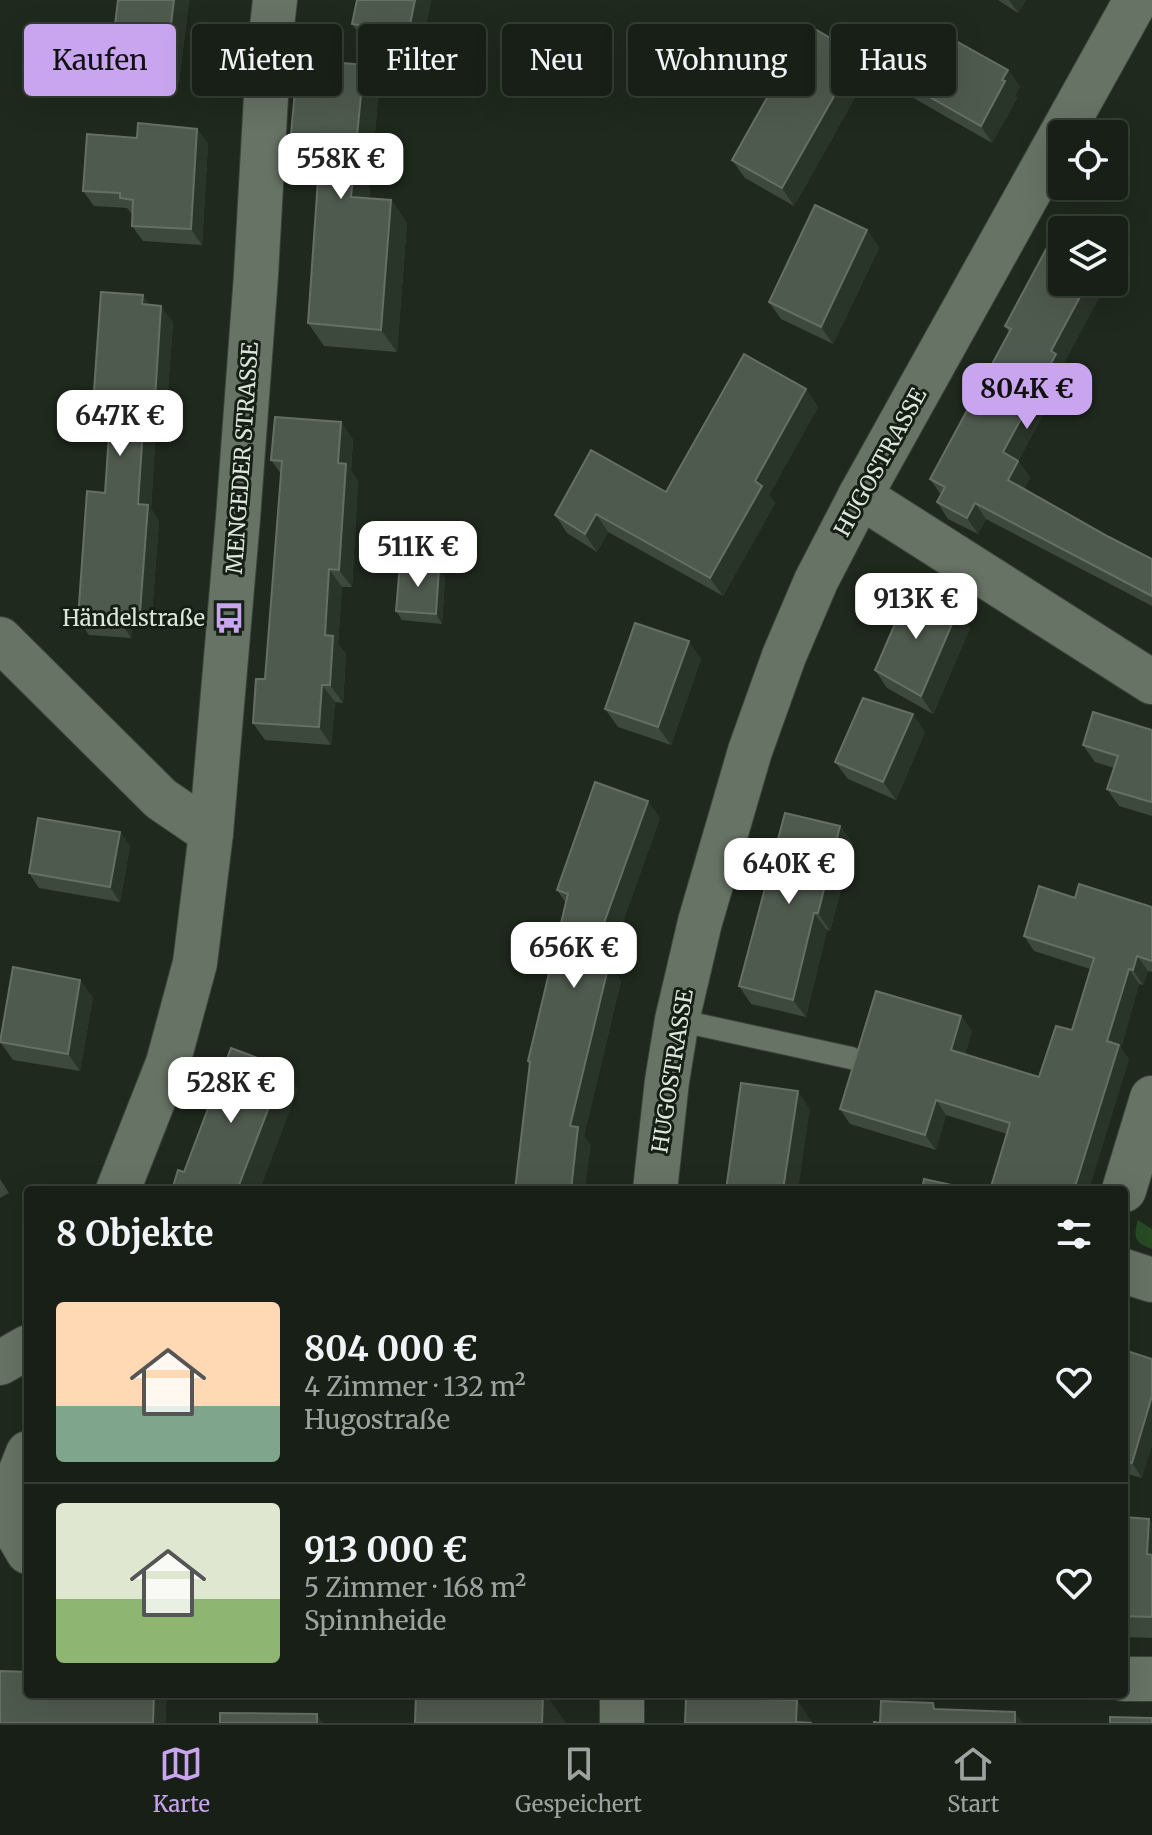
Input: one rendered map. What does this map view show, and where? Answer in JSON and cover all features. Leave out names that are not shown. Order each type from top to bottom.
[{"type":"street","name":"MENGEDER STRASSE","points":[[120,1186],[168,1063],[195,963],[211,833],[254,306],[268,61],[275,0]]},
{"type":"street","name":"HUGOSTRASSE","points":[[655,1186],[677,1020],[700,922],[750,751],[789,643],[816,581],[860,496],[1136,0]]},
{"type":"street","points":[[860,496],[1152,682]]},
{"type":"street","points":[[0,639],[161,799],[211,833]]},
{"type":"street","points":[[1125,1186],[1152,1098]]},
{"type":"street","points":[[1128,1272],[1152,1280]]},
{"type":"street","points":[[0,1363],[24,1349]]},
{"type":"street","points":[[24,1462],[2,1513],[24,1546]]},
{"type":"street","points":[[1128,1679],[1152,1679]]},
{"type":"street","points":[[622,1698],[622,1723]]},
{"type":"lane","points":[[677,1020],[851,1058]]},
{"type":"green space","points":[[1138,1220],[1152,1229],[1152,1249],[1136,1239]]},
{"type":"building","points":[[118,0],[174,0],[171,24],[115,24]]},
{"type":"building","points":[[357,0],[415,0],[410,24],[352,24]]},
{"type":"building","points":[[815,29],[831,38],[831,96],[834,96],[782,188],[732,160],[768,96],[815,96]]},
{"type":"building","points":[[956,41],[1008,70],[981,126],[928,96],[956,96]]},
{"type":"building","points":[[342,63],[358,64],[358,96],[361,96],[351,197],[391,200],[381,330],[308,323],[321,137],[291,134],[295,96],[342,96]]},
{"type":"building","points":[[138,123],[197,129],[191,229],[132,226],[133,200],[120,198],[120,193],[83,191],[87,134],[137,138]]},
{"type":"building","points":[[815,205],[867,230],[821,327],[769,302]]},
{"type":"building","points":[[1048,246],[1048,296],[1080,296],[1051,351],[1056,354],[1003,452],[1018,461],[1008,480],[1152,559],[1152,596],[975,503],[967,518],[937,502],[945,487],[930,479],[1011,329],[1005,326]]},
{"type":"building","points":[[101,292],[143,295],[142,304],[161,306],[154,413],[144,413],[138,504],[148,505],[140,612],[121,611],[120,621],[78,619],[87,491],[105,493],[110,420],[92,419]]},
{"type":"building","points":[[744,354],[806,389],[755,481],[762,486],[710,578],[596,514],[585,534],[555,515],[591,450],[666,492]]},
{"type":"building","points":[[275,417],[341,422],[338,463],[346,464],[339,570],[329,569],[325,635],[333,636],[330,685],[322,685],[319,727],[253,723],[256,679],[265,679],[282,461],[271,460]]},
{"type":"building","points":[[400,564],[439,568],[436,614],[396,611]]},
{"type":"building","points":[[910,589],[958,610],[921,696],[875,670]]},
{"type":"building","points":[[635,623],[689,641],[658,727],[605,709]]},
{"type":"building","points":[[863,698],[913,714],[883,782],[835,762]]},
{"type":"building","points":[[1093,712],[1152,730],[1151,802],[1107,789],[1118,756],[1083,745]]},
{"type":"building","points":[[595,782],[648,801],[591,959],[609,964],[570,1126],[578,1127],[571,1186],[515,1186],[528,1061],[568,894],[557,890]]},
{"type":"building","points":[[785,813],[840,826],[818,913],[814,913],[793,1000],[739,986]]},
{"type":"building","points":[[38,818],[120,832],[110,887],[29,873]]},
{"type":"building","points":[[1079,884],[1152,907],[1152,961],[1137,956],[1133,970],[1129,969],[1107,1041],[1119,1045],[1075,1186],[991,1186],[1010,1123],[936,1100],[925,1135],[840,1109],[876,991],[961,1016],[951,1050],[1039,1077],[1056,1026],[1072,1030],[1094,958],[1024,936],[1039,886],[1075,898]]},
{"type":"building","points":[[13,967],[80,980],[68,1054],[0,1042]]},
{"type":"building","points":[[231,1048],[284,1068],[239,1186],[173,1186],[178,1170],[184,1172]]},
{"type":"building","points":[[741,1083],[798,1091],[784,1186],[727,1186]]},
{"type":"building","points":[[924,1179],[956,1186],[923,1186]]},
{"type":"building","points":[[1128,1351],[1152,1359],[1152,1396],[1132,1463],[1128,1462]]},
{"type":"building","points":[[1128,1517],[1149,1519],[1147,1554],[1152,1555],[1152,1617],[1128,1616]]},
{"type":"building","points":[[0,1671],[24,1672],[24,1698],[154,1698],[153,1723],[0,1723]]},
{"type":"building","points":[[416,1698],[543,1698],[542,1723],[415,1723]]},
{"type":"building","points":[[686,1698],[723,1698],[797,1700],[796,1722],[812,1723],[685,1723]]},
{"type":"building","points":[[881,1701],[933,1703],[934,1709],[1015,1712],[1015,1723],[880,1723]]},
{"type":"building","points":[[220,1713],[317,1714],[317,1723],[220,1723]]},
{"type":"building","points":[[1110,1717],[1152,1718],[1152,1723],[1110,1723]]},
{"type":"place","name":"Händelstraße","points":[[229,618]]}]
